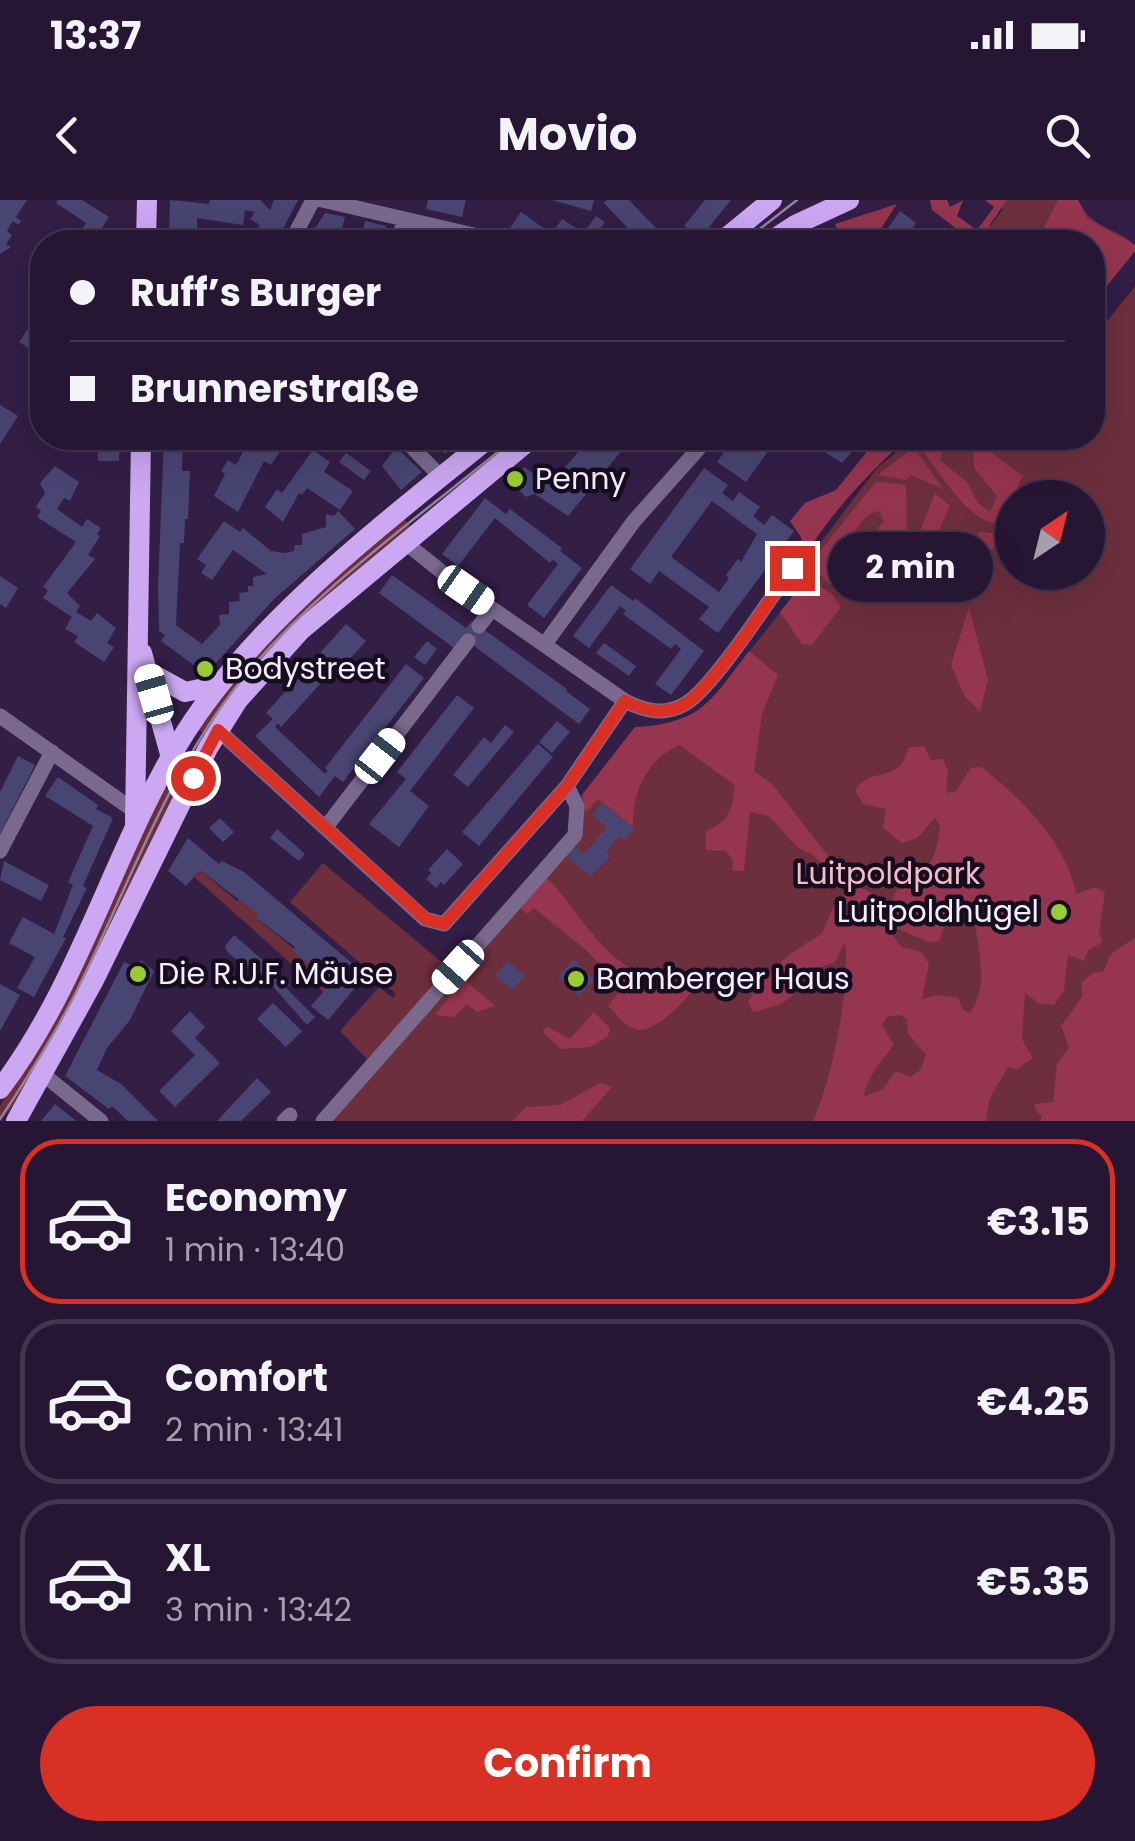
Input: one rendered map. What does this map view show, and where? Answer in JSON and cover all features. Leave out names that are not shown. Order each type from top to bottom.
[{"type":"main road","points":[[146,230],[147,200]]},
{"type":"main road","points":[[736,230],[772,200]]},
{"type":"main road","points":[[787,230],[849,200]]},
{"type":"main road","points":[[134,835],[141,450]]},
{"type":"main road","points":[[0,1090],[44,1023],[71,972],[171,757],[219,684],[286,612],[474,450]]},
{"type":"main road","points":[[16,1121],[44,1074],[218,730],[250,684],[291,640],[518,450]]},
{"type":"main road","points":[[138,639],[182,801]]},
{"type":"main road","points":[[147,672],[184,692],[219,684]]},
{"type":"street","points":[[297,230],[313,200]]},
{"type":"street","points":[[322,200],[450,230]]},
{"type":"street","points":[[401,230],[405,220]]},
{"type":"street","points":[[415,450],[441,477]]},
{"type":"street","points":[[545,644],[634,520],[697,450]]},
{"type":"street","points":[[406,544],[625,701],[658,712],[688,703],[749,629],[792,568]]},
{"type":"street","points":[[479,626],[492,609]]},
{"type":"street","points":[[326,827],[468,641]]},
{"type":"street","points":[[218,730],[426,919],[437,924],[449,920],[567,786],[625,701]]},
{"type":"street","points":[[0,716],[136,812]]},
{"type":"street","points":[[0,852],[52,752]]},
{"type":"street","points":[[323,1121],[575,836],[577,806],[567,786]]},
{"type":"street","points":[[44,1074],[101,1121]]},
{"type":"green space","points":[[990,200],[1078,200],[1097,223],[1135,245],[1135,251],[1105,288],[1105,230],[987,230],[1003,209]]},
{"type":"green space","name":"Luitpoldpark","points":[[1135,286],[1135,1121],[325,1121],[575,836],[582,795],[635,727],[658,726],[703,711],[807,578],[803,566],[877,468],[899,450],[1105,450],[1105,318],[1108,320]]},
{"type":"green space","points":[[402,517],[411,528],[209,736],[196,728],[256,650]]},
{"type":"green space","points":[[164,788],[173,791],[173,796],[138,869],[137,882],[18,1100],[0,1121],[0,1106],[30,1059]]},
{"type":"green space","points":[[323,863],[450,969],[368,1060],[340,1031],[379,987],[393,998],[396,994],[290,902]]},
{"type":"green space","points":[[200,870],[237,901],[240,899],[258,914],[256,918],[333,980],[323,992],[194,877]]},
{"type":"shaded area","points":[[930,200],[947,200],[950,207],[963,200],[957,216],[977,230],[958,230],[932,210]]},
{"type":"shaded area","points":[[985,200],[1007,200],[989,226],[993,230],[977,230],[994,207]]},
{"type":"shaded area","points":[[1058,200],[1078,200],[1087,218],[1135,245],[1135,251],[1105,288],[1105,230],[1043,230]]},
{"type":"shaded area","points":[[897,204],[880,230],[837,230],[835,224]]},
{"type":"shaded area","points":[[868,450],[895,450],[853,492],[808,551],[803,550],[801,537],[790,521],[805,503],[836,490]]},
{"type":"shaded area","points":[[910,450],[916,450],[943,489],[911,475],[906,480],[878,475]]},
{"type":"shaded area","points":[[923,450],[942,450],[940,460],[967,482],[978,503],[990,512],[995,501],[995,523],[966,506]]},
{"type":"shaded area","points":[[988,450],[1023,476],[1021,480],[995,480],[995,494],[974,468],[973,451]]},
{"type":"shaded area","points":[[875,483],[906,485],[907,535],[920,532],[935,493],[950,506],[935,539],[938,545],[962,550],[980,532],[995,534],[995,545],[981,570],[957,583],[912,570],[908,559],[895,553],[863,564],[873,534],[884,521],[879,511],[862,520],[851,546],[847,574],[836,584],[830,584],[814,569],[816,556]]},
{"type":"shaded area","points":[[808,577],[833,595],[841,607],[812,645],[802,644],[780,612]]},
{"type":"shaded area","points":[[969,607],[988,680],[980,711],[965,697],[951,665]]},
{"type":"shaded area","points":[[749,651],[778,675],[762,714],[754,771],[773,785],[836,866],[829,871],[812,854],[798,848],[769,816],[750,812],[744,871],[732,871],[733,860],[726,851],[706,850],[706,831],[720,824],[728,814],[735,785],[679,745],[658,760],[643,778],[635,801],[633,827],[598,799],[586,812],[582,795],[635,727],[690,715],[714,696]]},
{"type":"shaded area","points":[[924,746],[931,760],[943,759],[948,771],[946,793],[956,791],[971,768],[981,767],[1012,793],[1052,839],[1071,875],[1076,894],[1095,887],[1105,892],[1099,933],[1103,942],[1088,950],[1084,961],[1068,955],[1064,991],[1054,1005],[1040,1004],[1025,993],[1022,1039],[1033,1058],[1016,1070],[1008,1067],[990,1098],[986,1121],[813,1121],[838,1033],[845,984],[845,942],[835,962],[804,973],[786,1001],[753,1012],[748,1002],[780,963],[822,934],[844,895],[857,886],[890,903],[897,890],[916,880],[929,865],[939,836],[940,825],[935,818],[917,838],[902,843],[883,828],[886,809],[863,804],[855,790],[869,778],[899,767],[908,748]],"holes":[[[966,917],[975,923],[981,969],[979,991],[970,1013],[963,1010],[958,998],[938,995],[922,999],[929,964],[921,952],[902,947],[893,936],[896,928],[928,942],[939,941],[944,927],[962,926]],[[900,1015],[907,1019],[908,1034],[926,1055],[921,1069],[910,1077],[896,1071],[883,1089],[864,1097],[871,1077],[894,1045],[882,1025],[887,1017]]]},
{"type":"shaded area","points":[[544,875],[613,955],[633,970],[691,993],[647,1029],[639,1030],[625,1023],[608,1006],[619,992],[609,974],[534,908],[527,914],[518,905]]},
{"type":"shaded area","points":[[1135,937],[1135,1121],[1040,1121],[1042,1116],[1034,1104],[1053,1102],[1057,1063],[1069,1048],[1061,1026],[1082,997],[1082,982],[1093,973],[1104,971],[1110,955]]},
{"type":"shaded area","points":[[466,981],[495,1006],[477,1012],[467,1004],[454,1017],[435,1015],[459,984]]},
{"type":"shaded area","points":[[594,1012],[610,1028],[608,1036],[590,1047],[561,1049],[542,1032],[548,1027],[570,1039]]},
{"type":"shaded area","points":[[600,1083],[612,1087],[582,1121],[513,1121],[526,1107],[560,1105]]},
{"type":"building","points":[[0,200],[27,200],[16,217],[21,221],[19,225],[13,221],[7,231],[12,235],[6,244],[11,247],[0,254]]},
{"type":"building","points":[[82,200],[109,217],[101,230],[82,230],[86,223],[56,203]]},
{"type":"building","points":[[170,200],[209,204],[210,200],[260,200],[270,210],[274,200],[298,200],[282,230],[257,230],[260,225],[250,219],[255,212],[245,210],[243,225],[197,218],[197,230],[169,230]]},
{"type":"building","points":[[428,200],[466,200],[462,217],[426,209]]},
{"type":"building","points":[[552,200],[594,200],[591,211]]},
{"type":"building","points":[[629,200],[656,228],[630,230],[604,203]]},
{"type":"building","points":[[705,200],[731,200],[707,230],[689,230],[684,226]]},
{"type":"building","points":[[900,211],[916,223],[913,227],[917,230],[887,230]]},
{"type":"building","points":[[521,212],[545,229],[514,230],[510,228]]},
{"type":"building","points":[[325,213],[345,217],[342,230],[314,230]]},
{"type":"building","points":[[596,216],[605,222],[599,230],[586,230]]},
{"type":"building","points":[[562,219],[576,228],[575,230],[554,230]]},
{"type":"building","points":[[365,221],[386,226],[385,230],[363,230]]},
{"type":"building","points":[[30,326],[30,349],[19,342]]},
{"type":"building","points":[[0,405],[18,416],[0,444]]},
{"type":"building","points":[[98,450],[119,450],[119,461],[98,461]]},
{"type":"building","points":[[164,450],[183,450],[182,471],[190,471],[188,519],[184,543],[180,543],[176,625],[202,644],[220,625],[219,615],[229,614],[229,602],[240,601],[239,593],[248,592],[253,577],[267,574],[233,550],[212,580],[201,573],[206,565],[197,559],[224,521],[240,532],[243,528],[271,551],[285,553],[302,545],[302,534],[326,527],[326,514],[334,516],[338,511],[355,529],[274,599],[206,674],[161,641],[165,635],[159,631]]},
{"type":"building","points":[[244,450],[281,450],[271,465],[264,461],[238,512],[214,496],[228,460],[236,465]]},
{"type":"building","points":[[313,450],[330,462],[324,472],[353,491],[340,510],[307,488],[302,495],[299,493],[283,522],[265,507],[277,489],[282,493]]},
{"type":"building","points":[[394,450],[399,450],[422,472],[401,490],[382,466]]},
{"type":"building","points":[[580,450],[622,450],[568,516],[535,494],[526,497],[508,481],[524,467],[550,485]]},
{"type":"building","points":[[726,450],[769,450],[746,482],[717,462]]},
{"type":"building","points":[[821,450],[853,450],[842,463]]},
{"type":"building","points":[[346,453],[371,471],[364,480],[339,462]]},
{"type":"building","points":[[55,466],[79,482],[70,501],[64,498],[57,509],[82,527],[87,519],[101,528],[88,555],[95,559],[67,593],[80,606],[76,612],[91,621],[97,613],[116,628],[107,643],[114,647],[104,662],[74,642],[78,636],[65,629],[72,617],[43,598],[48,590],[43,587],[76,542],[37,517],[41,511],[36,507],[45,493],[40,483]]},
{"type":"building","points":[[704,468],[728,485],[722,493],[733,501],[739,492],[760,507],[753,516],[764,525],[772,515],[794,531],[718,633],[699,619],[709,607],[659,571],[650,584],[630,569]],"holes":[[[712,501],[757,534],[741,562],[738,559],[726,575],[729,578],[719,592],[671,557]]]},
{"type":"building","points":[[485,498],[506,514],[510,509],[582,568],[544,618],[527,605],[558,564],[553,560],[550,563],[495,518],[458,566],[442,554]]},
{"type":"building","points":[[392,575],[466,628],[472,621],[567,689],[590,709],[579,724],[462,637],[454,648],[379,593]]},
{"type":"building","points":[[0,576],[18,588],[6,608],[0,604]]},
{"type":"building","points":[[611,585],[633,601],[635,598],[704,651],[671,695],[655,684],[681,649],[675,644],[671,649],[623,614],[626,611],[620,606],[589,648],[573,636]]},
{"type":"building","points":[[346,624],[366,641],[344,665],[340,662],[281,727],[278,723],[275,727],[325,774],[325,768],[406,664],[424,678],[343,782],[335,776],[319,797],[255,736],[273,719],[266,713]]},
{"type":"building","points":[[427,641],[437,649],[425,665],[414,657]]},
{"type":"building","points":[[604,643],[636,666],[629,676],[596,653]]},
{"type":"building","points":[[457,695],[474,708],[410,791],[429,806],[399,847],[369,824],[406,779],[397,772]]},
{"type":"building","points":[[557,721],[570,732],[552,753],[539,742]]},
{"type":"building","points":[[505,725],[514,732],[468,787],[453,775],[484,737],[491,743]]},
{"type":"building","points":[[538,744],[553,757],[479,846],[462,832]]},
{"type":"building","points":[[18,756],[35,765],[0,834],[0,792]]},
{"type":"building","points":[[58,777],[113,818],[83,886],[87,888],[63,937],[66,938],[34,997],[17,988],[35,957],[9,943],[23,917],[54,934],[73,885],[68,882],[93,826],[45,796]]},
{"type":"building","points":[[602,803],[634,829],[624,840],[619,836],[606,852],[611,856],[590,876],[565,855],[573,845],[584,854],[607,827],[592,815]]},
{"type":"building","points":[[220,818],[234,832],[223,842],[209,828]]},
{"type":"building","points":[[277,829],[305,854],[299,861],[270,838]]},
{"type":"building","points":[[188,838],[219,864],[222,861],[244,872],[366,975],[328,1020],[311,1006],[333,980],[315,965],[313,968],[292,950],[295,947],[255,917],[258,914],[200,870],[186,886],[168,871]]},
{"type":"building","points":[[447,849],[463,864],[444,885],[441,882],[436,888],[426,879],[431,873],[428,870]]},
{"type":"building","points":[[4,861],[49,885],[41,901],[0,880]]},
{"type":"building","points":[[234,935],[290,984],[286,988],[315,1017],[307,1025],[252,963],[248,968],[228,953],[225,946]]},
{"type":"building","name":"Bamberger Haus","points":[[574,959],[594,980],[579,996],[558,977]]},
{"type":"building","points":[[141,960],[154,971],[130,1020],[107,1048],[97,1070],[121,1084],[158,1121],[128,1121],[65,1076],[124,962],[135,967]]},
{"type":"building","points":[[508,961],[525,976],[512,990],[495,975]]},
{"type":"building","points":[[0,984],[20,995],[0,1031]]},
{"type":"building","points":[[273,1003],[302,1031],[286,1047],[257,1019]]},
{"type":"building","points":[[190,1011],[205,1027],[195,1038],[220,1063],[175,1107],[159,1091],[195,1055],[171,1031]]},
{"type":"building","points":[[257,1078],[271,1092],[241,1121],[217,1121]]},
{"type":"building","points":[[55,1104],[76,1121],[41,1121]]},
{"type":"tram line","points":[[758,230],[797,200]]},
{"type":"tram line","points":[[0,1119],[63,1017],[187,760],[232,692],[261,657],[329,590],[500,450]]},
{"type":"place","name":"Penny","points":[[515,479]]},
{"type":"place","name":"Bodystreet","points":[[205,669]]},
{"type":"place","name":"Luitpoldhügel","points":[[1059,912]]},
{"type":"place","name":"Die R.U.F. Mäuse","points":[[138,974]]},
{"type":"place","name":"Bamberger Haus","points":[[576,979]]},
{"type":"route","points":[[193,778],[218,730],[426,919],[444,924],[567,786],[625,701],[658,712],[688,703],[749,629],[792,568]]}]
